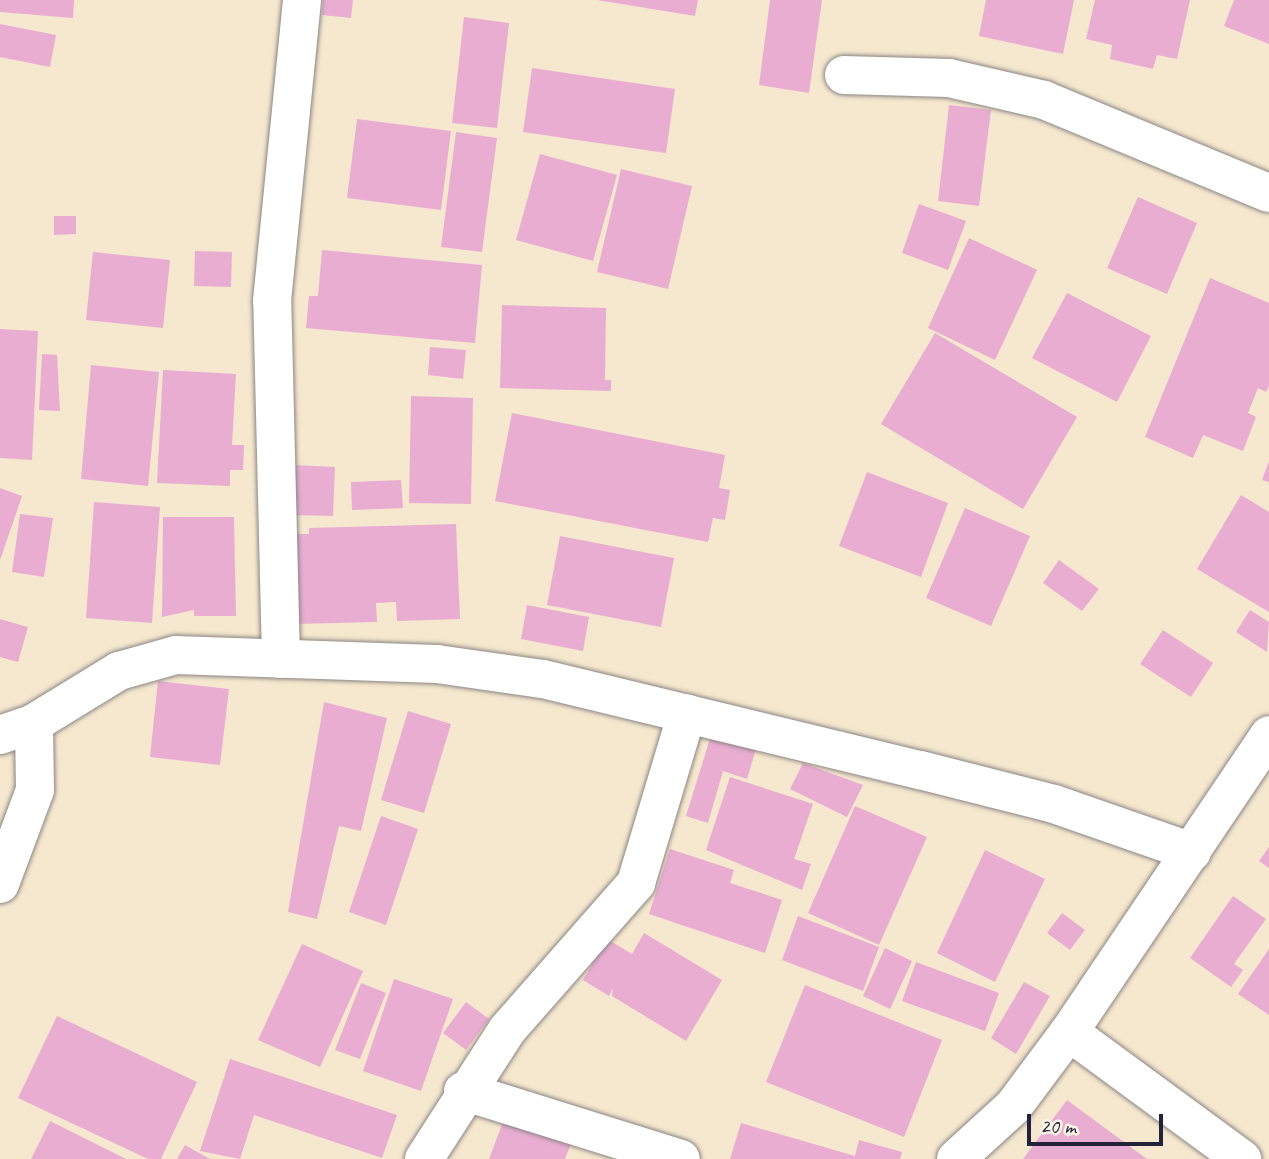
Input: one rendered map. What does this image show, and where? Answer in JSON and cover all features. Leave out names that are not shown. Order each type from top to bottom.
[{"type":"street","points":[[281,659],[272,301],[302,0]]},
{"type":"street","points":[[844,75],[949,78],[1044,100],[1269,192]]},
{"type":"street","points":[[0,884],[36,790],[17,729],[119,671],[176,655],[437,664],[543,679],[1054,804],[1192,852]]},
{"type":"street","points":[[424,1159],[463,1091],[507,1030],[636,883],[687,713]]},
{"type":"street","points":[[956,1159],[1013,1107],[1069,1031],[1269,736]]},
{"type":"street","points":[[1069,1031],[1242,1159]]},
{"type":"street","points":[[463,1091],[681,1159]]},
{"type":"building","points":[[0,0],[74,0],[73,18],[0,12]]},
{"type":"building","points":[[323,0],[353,0],[351,18],[322,15]]},
{"type":"building","points":[[597,0],[698,0],[695,16]]},
{"type":"building","points":[[770,0],[822,0],[809,93],[759,85]]},
{"type":"building","points":[[986,0],[1074,0],[1063,54],[979,36]]},
{"type":"building","points":[[1095,0],[1190,0],[1177,59],[1157,55],[1153,69],[1110,59],[1112,45],[1086,39]]},
{"type":"building","points":[[1234,0],[1269,0],[1269,44],[1224,26]]},
{"type":"building","points":[[464,17],[509,23],[497,128],[452,123]]},
{"type":"building","points":[[0,24],[56,35],[50,67],[0,57]]},
{"type":"building","points":[[532,68],[675,89],[666,153],[523,132]]},
{"type":"building","points":[[949,105],[991,110],[979,206],[938,201]]},
{"type":"building","points":[[357,119],[451,131],[441,210],[347,198]]},
{"type":"building","points":[[456,132],[497,138],[482,252],[441,247]]},
{"type":"building","points":[[540,154],[617,175],[593,261],[516,240]]},
{"type":"building","points":[[621,169],[692,186],[668,289],[597,272]]},
{"type":"building","points":[[1138,197],[1197,223],[1167,294],[1107,268]]},
{"type":"building","points":[[919,204],[966,221],[948,270],[902,253]]},
{"type":"building","points":[[54,216],[76,216],[76,234],[54,235]]},
{"type":"building","points":[[969,238],[1037,270],[995,360],[928,328]]},
{"type":"building","points":[[322,250],[482,265],[475,343],[306,328],[309,296],[318,296]]},
{"type":"building","points":[[195,251],[232,252],[231,287],[194,286]]},
{"type":"building","points":[[93,252],[170,260],[163,328],[86,320]]},
{"type":"building","points":[[1210,278],[1269,303],[1269,386],[1266,392],[1258,388],[1248,413],[1256,417],[1243,451],[1203,435],[1193,458],[1145,437]]},
{"type":"building","points":[[1067,293],[1151,336],[1117,402],[1032,358]]},
{"type":"building","points":[[502,305],[606,308],[605,380],[611,380],[611,391],[500,388]]},
{"type":"building","points":[[0,329],[38,331],[32,460],[0,458]]},
{"type":"building","points":[[935,333],[1077,417],[1023,509],[881,424]]},
{"type":"building","points":[[430,347],[466,350],[463,379],[428,375]]},
{"type":"building","points":[[42,354],[57,355],[60,411],[39,410]]},
{"type":"building","points":[[91,365],[159,372],[148,486],[81,479]]},
{"type":"building","points":[[163,370],[236,374],[232,445],[244,445],[243,470],[230,470],[230,486],[157,483]]},
{"type":"building","points":[[411,396],[473,398],[471,504],[409,503]]},
{"type":"building","points":[[512,413],[725,455],[719,488],[730,490],[725,520],[713,518],[708,542],[495,501]]},
{"type":"building","points":[[1269,461],[1269,482],[1262,480]]},
{"type":"building","points":[[294,465],[335,467],[333,516],[292,515]]},
{"type":"building","points":[[867,472],[948,503],[921,577],[839,546]]},
{"type":"building","points":[[401,480],[403,508],[352,510],[351,482]]},
{"type":"building","points":[[0,488],[22,496],[0,560]]},
{"type":"building","points":[[1241,495],[1269,512],[1269,612],[1197,569]]},
{"type":"building","points":[[94,502],[160,507],[152,623],[86,618]]},
{"type":"building","points":[[965,508],[1030,536],[991,626],[926,598]]},
{"type":"building","points":[[20,514],[53,518],[44,577],[12,572]]},
{"type":"building","points":[[163,517],[234,517],[236,616],[194,616],[194,610],[162,617]]},
{"type":"building","points":[[456,524],[460,619],[397,621],[396,602],[376,603],[377,622],[295,624],[292,528],[299,534],[309,534],[309,528]]},
{"type":"building","points":[[560,536],[674,558],[661,627],[547,605]]},
{"type":"building","points":[[1059,560],[1099,589],[1082,611],[1043,583]]},
{"type":"building","points":[[527,605],[589,617],[583,651],[521,639]]},
{"type":"building","points":[[1250,610],[1269,622],[1267,652],[1236,632]]},
{"type":"building","points":[[0,619],[28,627],[18,662],[0,657]]},
{"type":"building","points":[[1163,630],[1213,663],[1191,697],[1140,664]]},
{"type":"building","points":[[158,681],[229,689],[220,765],[150,757]]},
{"type":"building","points":[[324,702],[387,718],[361,831],[339,826],[317,919],[288,912]]},
{"type":"building","points":[[408,711],[451,724],[424,813],[381,800]]},
{"type":"building","points":[[712,732],[757,746],[747,779],[723,771],[708,823],[686,816]]},
{"type":"building","points":[[803,763],[863,785],[847,817],[790,789]]},
{"type":"building","points":[[730,777],[813,804],[794,859],[811,864],[802,890],[706,850]]},
{"type":"building","points":[[855,806],[927,837],[879,945],[808,913]]},
{"type":"building","points":[[381,816],[418,829],[386,925],[349,912]]},
{"type":"building","points":[[1269,847],[1269,868],[1259,861]]},
{"type":"building","points":[[670,849],[734,870],[730,883],[782,900],[765,953],[649,914]]},
{"type":"building","points":[[985,850],[1045,879],[995,982],[937,953]]},
{"type":"building","points":[[1233,896],[1266,919],[1234,964],[1243,970],[1231,987],[1190,958]]},
{"type":"building","points":[[1062,913],[1085,930],[1070,950],[1047,933]]},
{"type":"building","points":[[798,916],[879,947],[863,991],[782,960]]},
{"type":"building","points":[[644,933],[722,980],[686,1041],[612,996],[613,988],[609,996],[583,980],[607,939],[632,954]]},
{"type":"building","points":[[302,944],[363,971],[320,1067],[258,1040]]},
{"type":"building","points":[[885,948],[912,961],[890,1009],[863,996]]},
{"type":"building","points":[[1269,949],[1269,1015],[1238,994]]},
{"type":"building","points":[[916,962],[999,993],[985,1031],[902,1001]]},
{"type":"building","points":[[394,979],[453,999],[421,1091],[363,1071]]},
{"type":"building","points":[[1024,982],[1050,996],[1016,1054],[991,1038]]},
{"type":"building","points":[[361,983],[386,993],[360,1059],[335,1050]]},
{"type":"building","points":[[805,985],[942,1040],[904,1137],[766,1082]]},
{"type":"building","points":[[466,1002],[489,1019],[466,1050],[443,1033]]},
{"type":"building","points":[[57,1016],[197,1082],[161,1159],[148,1159],[18,1098]]},
{"type":"building","points":[[230,1059],[397,1115],[382,1158],[254,1115],[240,1159],[200,1151]]},
{"type":"building","points":[[1067,1100],[1147,1159],[1023,1159]]},
{"type":"building","points":[[50,1121],[126,1159],[31,1159]]},
{"type":"building","points":[[503,1122],[572,1141],[565,1159],[489,1159]]},
{"type":"building","points":[[741,1123],[855,1156],[859,1140],[902,1152],[900,1159],[730,1159]]},
{"type":"building","points":[[185,1145],[210,1159],[177,1159]]}]
